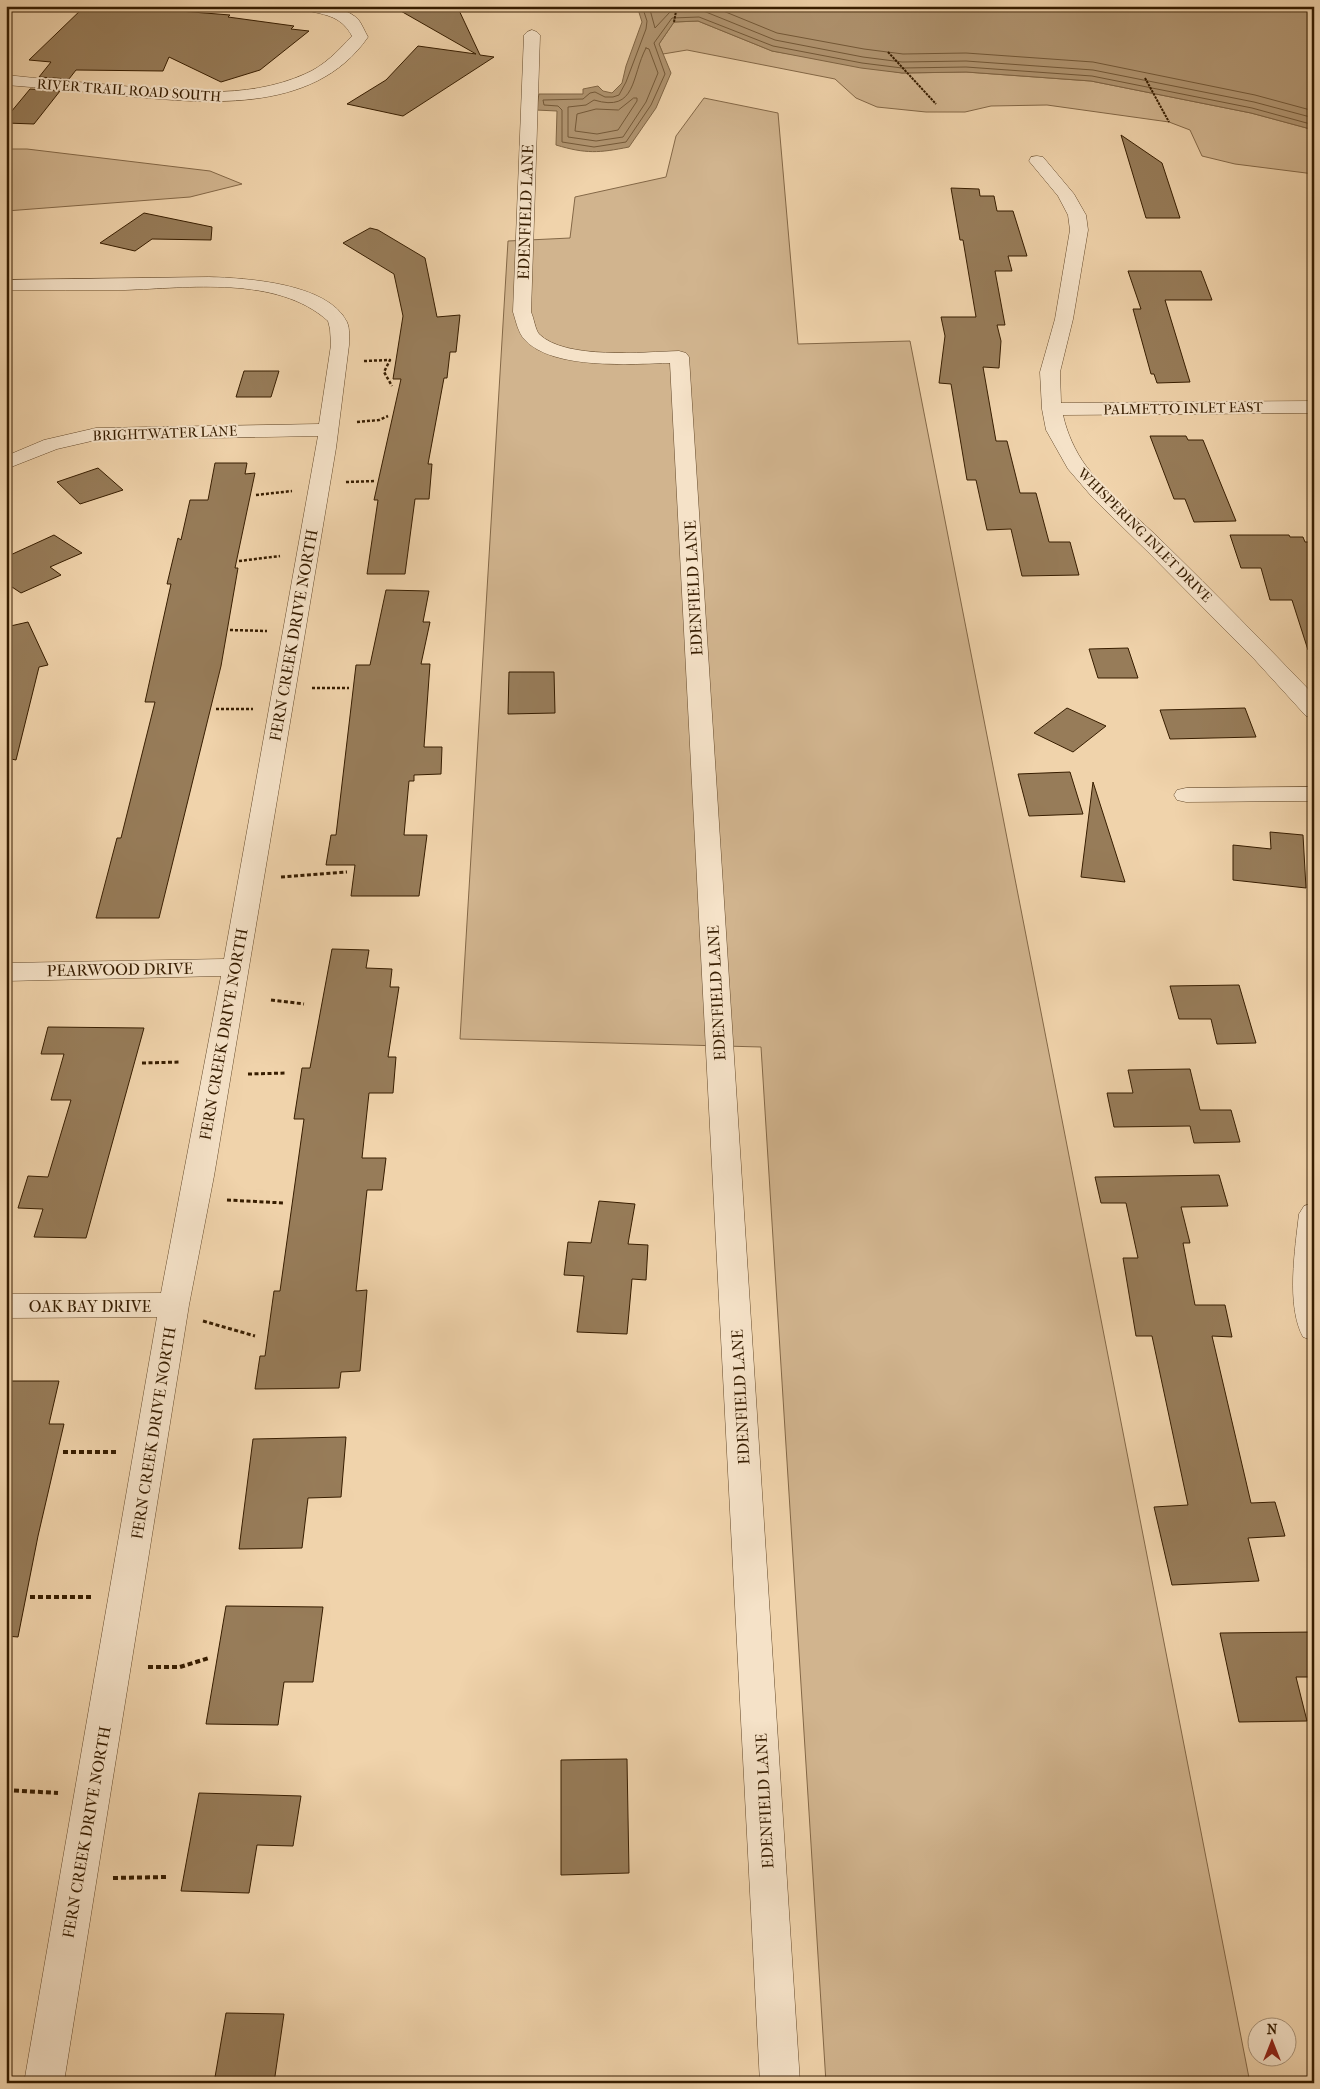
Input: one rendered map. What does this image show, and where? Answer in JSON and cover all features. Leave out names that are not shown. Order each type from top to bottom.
[{"type":"street","name":"RIVER TRAIL ROAD SOUTH","points":[[6,80],[190,97],[226,97],[260,94],[298,84],[336,64],[360,37],[352,22],[340,16],[306,6]]},
{"type":"street","name":"EDENFIELD LANE","points":[[532,35],[522,312],[531,336],[552,350],[578,357],[679,357],[780,2083]]},
{"type":"street","name":"WHISPERING INLET DRIVE","points":[[1037,161],[1065,194],[1077,215],[1079,230],[1064,319],[1050,372],[1052,409],[1056,430],[1078,469],[1263,655],[1314,711]]},
{"type":"street","name":"FERN CREEK DRIVE NORTH","points":[[6,285],[232,284],[276,289],[309,300],[334,317],[340,326],[340,345],[329,426],[173,1313],[44,2082]]},
{"type":"street","name":"PALMETTO INLET EAST","points":[[1052,409],[1314,407]]},
{"type":"street","name":"BRIGHTWATER LANE","points":[[6,463],[51,444],[96,434],[329,426]]},
{"type":"street","points":[[1186,795],[1314,794]]},
{"type":"street","name":"PEARWOOD DRIVE","points":[[6,972],[234,967]]},
{"type":"street","points":[[1314,1214],[1308,1253],[1311,1316],[1314,1329]]},
{"type":"street","name":"OAK BAY DRIVE","points":[[6,1306],[173,1313]]},
{"type":"path","points":[[674,22],[677,6]]},
{"type":"path","points":[[888,52],[936,104]]},
{"type":"path","points":[[1145,78],[1169,122]]},
{"type":"path","points":[[390,360],[384,372],[392,386]]},
{"type":"path","points":[[329,426],[373,421],[388,416]]},
{"type":"path","points":[[256,495],[318,491]]},
{"type":"path","points":[[239,560],[252,560],[268,556],[306,556]]},
{"type":"path","points":[[230,630],[293,630]]},
{"type":"path","points":[[216,709],[349,688]]},
{"type":"path","points":[[250,877],[290,877],[347,872]]},
{"type":"path","points":[[271,1000],[304,1004]]},
{"type":"path","points":[[142,1062],[180,1062]]},
{"type":"path","points":[[216,1075],[287,1074]]},
{"type":"path","points":[[194,1199],[284,1203]]},
{"type":"path","points":[[173,1313],[210,1322],[242,1334],[255,1336]]},
{"type":"path","points":[[63,1452],[150,1452]]},
{"type":"path","points":[[30,1597],[126,1596]]},
{"type":"path","points":[[114,1668],[180,1667],[208,1658]]},
{"type":"path","points":[[6,1790],[30,1793],[93,1793]]},
{"type":"path","points":[[78,1880],[168,1877]]},
{"type":"shaded area","points":[[698,21],[772,51],[902,73],[966,72],[1091,81],[1251,113],[1314,130],[1314,174],[1235,164],[1202,156],[1190,130],[1169,122],[1047,105],[991,106],[965,112],[926,112],[877,107],[856,98],[835,79],[687,50],[663,54],[659,44],[674,22]]},
{"type":"shaded area","points":[[704,98],[778,113],[798,344],[910,341],[1250,2083],[826,2083],[761,1047],[460,1039],[508,241],[570,238],[575,197],[666,177],[676,136]]},
{"type":"shaded area","points":[[6,149],[27,149],[210,171],[242,184],[190,197],[6,211]]},
{"type":"water","points":[[637,6],[1314,6],[1314,130],[1251,113],[1091,81],[966,72],[902,73],[861,68],[772,51],[698,21],[674,22],[659,44],[671,73],[656,108],[629,147],[592,152],[556,145],[557,111],[536,110],[539,94],[583,94],[583,89],[598,86],[603,91],[612,93],[622,83],[642,22]]},
{"type":"building","points":[[85,6],[129,7],[230,15],[228,17],[294,26],[291,29],[309,31],[260,70],[221,82],[169,57],[163,71],[76,70],[69,79],[39,77],[51,62],[29,60]]},
{"type":"building","points":[[392,6],[457,6],[480,55],[494,57],[403,116],[347,104],[386,80],[418,46],[476,54]]},
{"type":"building","points":[[30,89],[60,91],[34,124],[6,123],[6,118]]},
{"type":"building","points":[[1121,135],[1162,163],[1180,218],[1146,218]]},
{"type":"building","points":[[951,188],[979,189],[980,196],[994,196],[997,211],[1013,211],[1027,256],[1008,256],[1012,271],[995,271],[1005,325],[997,325],[1001,341],[999,368],[983,367],[996,441],[1007,441],[1020,493],[1036,493],[1049,542],[1070,542],[1079,575],[1022,576],[1011,529],[987,530],[976,480],[967,480],[951,384],[939,383],[945,336],[941,317],[976,317],[963,240],[960,240]]},
{"type":"building","points":[[144,213],[212,227],[211,240],[152,239],[135,251],[100,243]]},
{"type":"building","points":[[370,228],[378,230],[425,258],[437,317],[460,315],[456,352],[450,352],[447,378],[444,378],[428,464],[432,464],[429,499],[415,499],[405,574],[367,574],[378,500],[374,500],[401,379],[393,379],[403,316],[394,274],[343,243]]},
{"type":"building","points":[[1128,271],[1201,271],[1212,300],[1165,300],[1190,382],[1157,383],[1154,374],[1151,374],[1133,309],[1141,309]]},
{"type":"building","points":[[244,371],[279,371],[271,397],[236,397]]},
{"type":"building","points":[[1150,436],[1186,436],[1188,440],[1203,440],[1236,521],[1194,522],[1185,499],[1174,499]]},
{"type":"building","points":[[215,463],[247,463],[245,474],[255,473],[235,568],[238,568],[221,666],[159,918],[96,918],[117,838],[121,838],[155,702],[145,702],[171,584],[167,584],[178,538],[181,540],[190,500],[208,500]]},
{"type":"building","points":[[98,468],[123,490],[80,504],[57,482]]},
{"type":"building","points":[[54,535],[82,553],[50,567],[61,575],[21,593],[6,583],[6,557]]},
{"type":"building","points":[[1230,535],[1289,535],[1290,537],[1303,537],[1305,542],[1314,542],[1314,649],[1308,650],[1292,600],[1270,600],[1261,568],[1241,568]]},
{"type":"building","points":[[386,590],[429,591],[423,622],[430,622],[421,664],[430,664],[424,747],[442,747],[441,774],[414,775],[414,781],[409,781],[404,835],[427,835],[419,896],[351,896],[355,865],[326,865],[331,835],[336,835],[356,665],[370,665]]},
{"type":"building","points":[[28,622],[48,665],[39,667],[16,760],[6,758],[6,627]]},
{"type":"building","points":[[1128,648],[1138,678],[1098,678],[1089,649]]},
{"type":"building","points":[[509,672],[554,672],[555,713],[508,714]]},
{"type":"building","points":[[1067,708],[1106,726],[1073,752],[1034,733]]},
{"type":"building","points":[[1245,708],[1256,737],[1170,739],[1160,710]]},
{"type":"building","points":[[1070,772],[1083,814],[1029,816],[1018,774]]},
{"type":"building","points":[[1093,782],[1125,882],[1081,877]]},
{"type":"building","points":[[1270,832],[1303,835],[1306,888],[1233,880],[1233,845],[1271,849]]},
{"type":"building","points":[[332,949],[369,950],[366,968],[392,969],[390,987],[399,987],[388,1057],[396,1057],[393,1093],[369,1093],[362,1158],[386,1158],[382,1190],[367,1190],[356,1291],[367,1290],[360,1371],[341,1372],[339,1388],[255,1389],[260,1356],[265,1356],[274,1291],[280,1291],[304,1119],[294,1119],[302,1068],[310,1068]]},
{"type":"building","points":[[1239,985],[1256,1043],[1217,1044],[1211,1019],[1179,1019],[1170,986]]},
{"type":"building","points":[[48,1027],[144,1028],[86,1238],[34,1237],[43,1209],[18,1208],[28,1176],[48,1177],[71,1100],[51,1100],[64,1054],[41,1054]]},
{"type":"building","points":[[1190,1069],[1200,1110],[1231,1110],[1240,1142],[1194,1143],[1190,1126],[1114,1127],[1107,1093],[1133,1093],[1128,1070]]},
{"type":"building","points":[[1219,1175],[1228,1206],[1181,1207],[1190,1243],[1183,1243],[1195,1305],[1225,1305],[1232,1337],[1212,1336],[1251,1503],[1275,1502],[1285,1536],[1248,1538],[1259,1581],[1172,1585],[1154,1507],[1188,1505],[1152,1336],[1136,1336],[1123,1258],[1138,1258],[1126,1203],[1101,1203],[1095,1177]]},
{"type":"building","points":[[599,1201],[635,1204],[628,1244],[648,1245],[646,1280],[632,1279],[627,1334],[577,1332],[584,1276],[564,1275],[568,1242],[591,1243]]},
{"type":"building","points":[[6,1381],[59,1381],[49,1424],[64,1424],[38,1536],[18,1637],[6,1636]]},
{"type":"building","points":[[346,1437],[341,1497],[308,1498],[302,1548],[239,1549],[253,1439]]},
{"type":"building","points":[[226,1606],[323,1607],[313,1682],[284,1682],[278,1725],[206,1724]]},
{"type":"building","points":[[1314,1632],[1314,1677],[1296,1677],[1307,1721],[1239,1722],[1220,1633]]},
{"type":"building","points":[[627,1759],[629,1873],[561,1875],[561,1760]]},
{"type":"building","points":[[199,1793],[301,1796],[293,1846],[257,1845],[249,1893],[181,1891]]},
{"type":"building","points":[[226,2013],[284,2014],[274,2083],[214,2083]]}]
